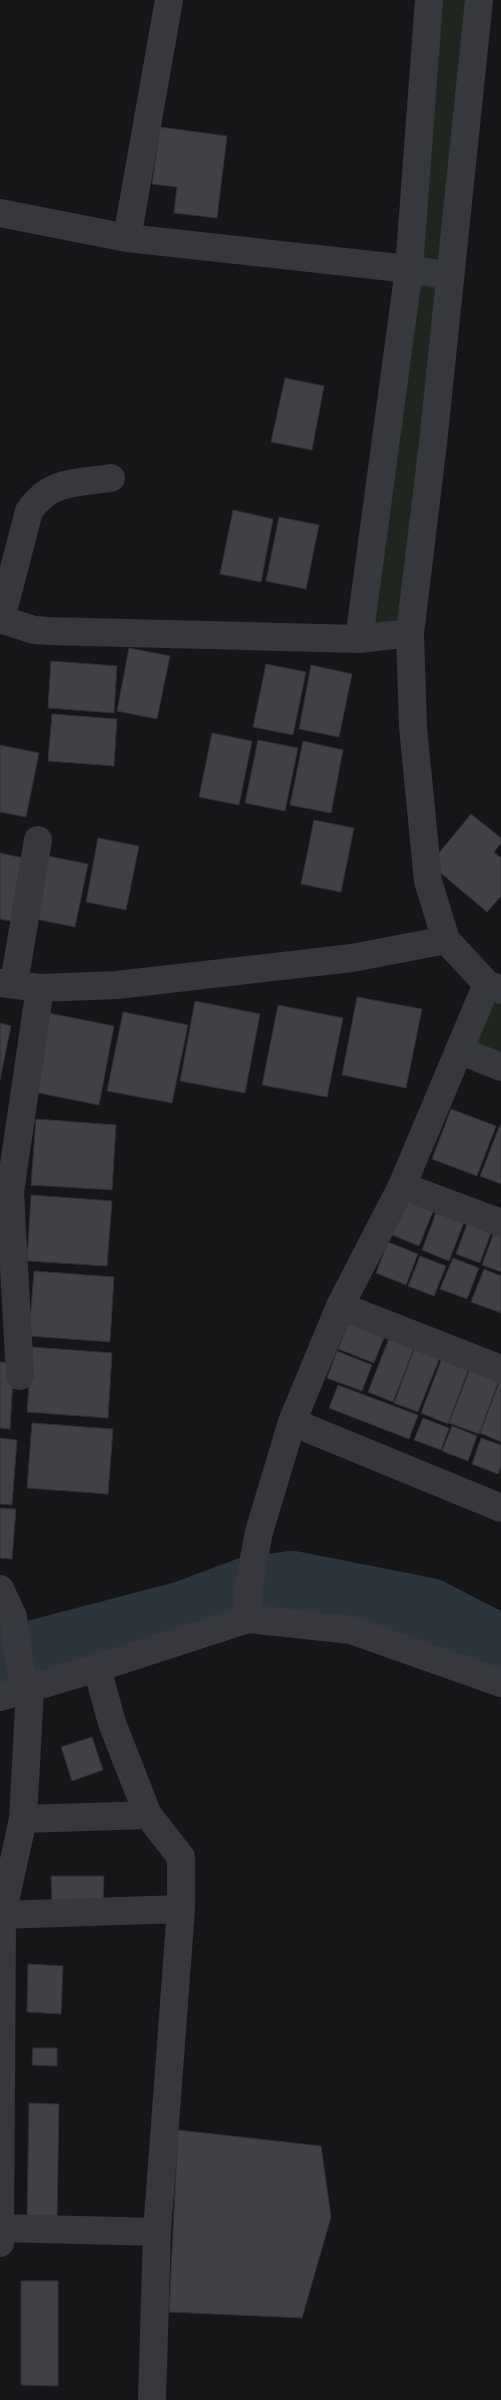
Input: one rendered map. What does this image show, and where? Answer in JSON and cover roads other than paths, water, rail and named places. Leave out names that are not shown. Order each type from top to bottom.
[{"type":"street","points":[[127,238],[169,0]]},
{"type":"street","points":[[359,639],[409,269],[430,0]]},
{"type":"street","points":[[248,1619],[248,1589],[259,1532],[292,1422],[340,1306],[402,1186],[458,1050],[494,987],[446,940],[428,881],[413,728],[410,632],[433,443],[479,0]]},
{"type":"street","points":[[0,213],[127,238],[409,269],[450,276]]},
{"type":"street","points":[[111,478],[54,488],[44,492],[36,500],[29,511],[0,619],[34,630],[48,631],[359,639],[410,632]]},
{"type":"street","points":[[38,840],[7,983],[40,988],[117,985],[352,958],[446,940]]},
{"type":"street","points":[[20,1376],[10,1192],[40,988]]},
{"type":"street","points":[[458,1050],[501,1067]]},
{"type":"street","points":[[402,1186],[501,1224]]},
{"type":"street","points":[[340,1306],[501,1369]]},
{"type":"street","points":[[292,1422],[501,1508]]},
{"type":"street","points":[[0,1589],[13,1617],[25,1679],[23,1819],[1,1915],[0,2233],[157,2232]]},
{"type":"street","points":[[0,1697],[25,1679],[96,1668],[248,1619],[351,1630],[389,1641],[501,1683]]},
{"type":"street","points":[[96,1668],[112,1723],[148,1815],[181,1857],[181,1909],[157,2232],[152,2400]]},
{"type":"street","points":[[23,1819],[148,1815]]},
{"type":"street","points":[[1,1915],[181,1909]]},
{"type":"waterway","points":[[0,1661],[184,1613],[248,1589],[292,1583],[429,1610],[501,1647]]}]
